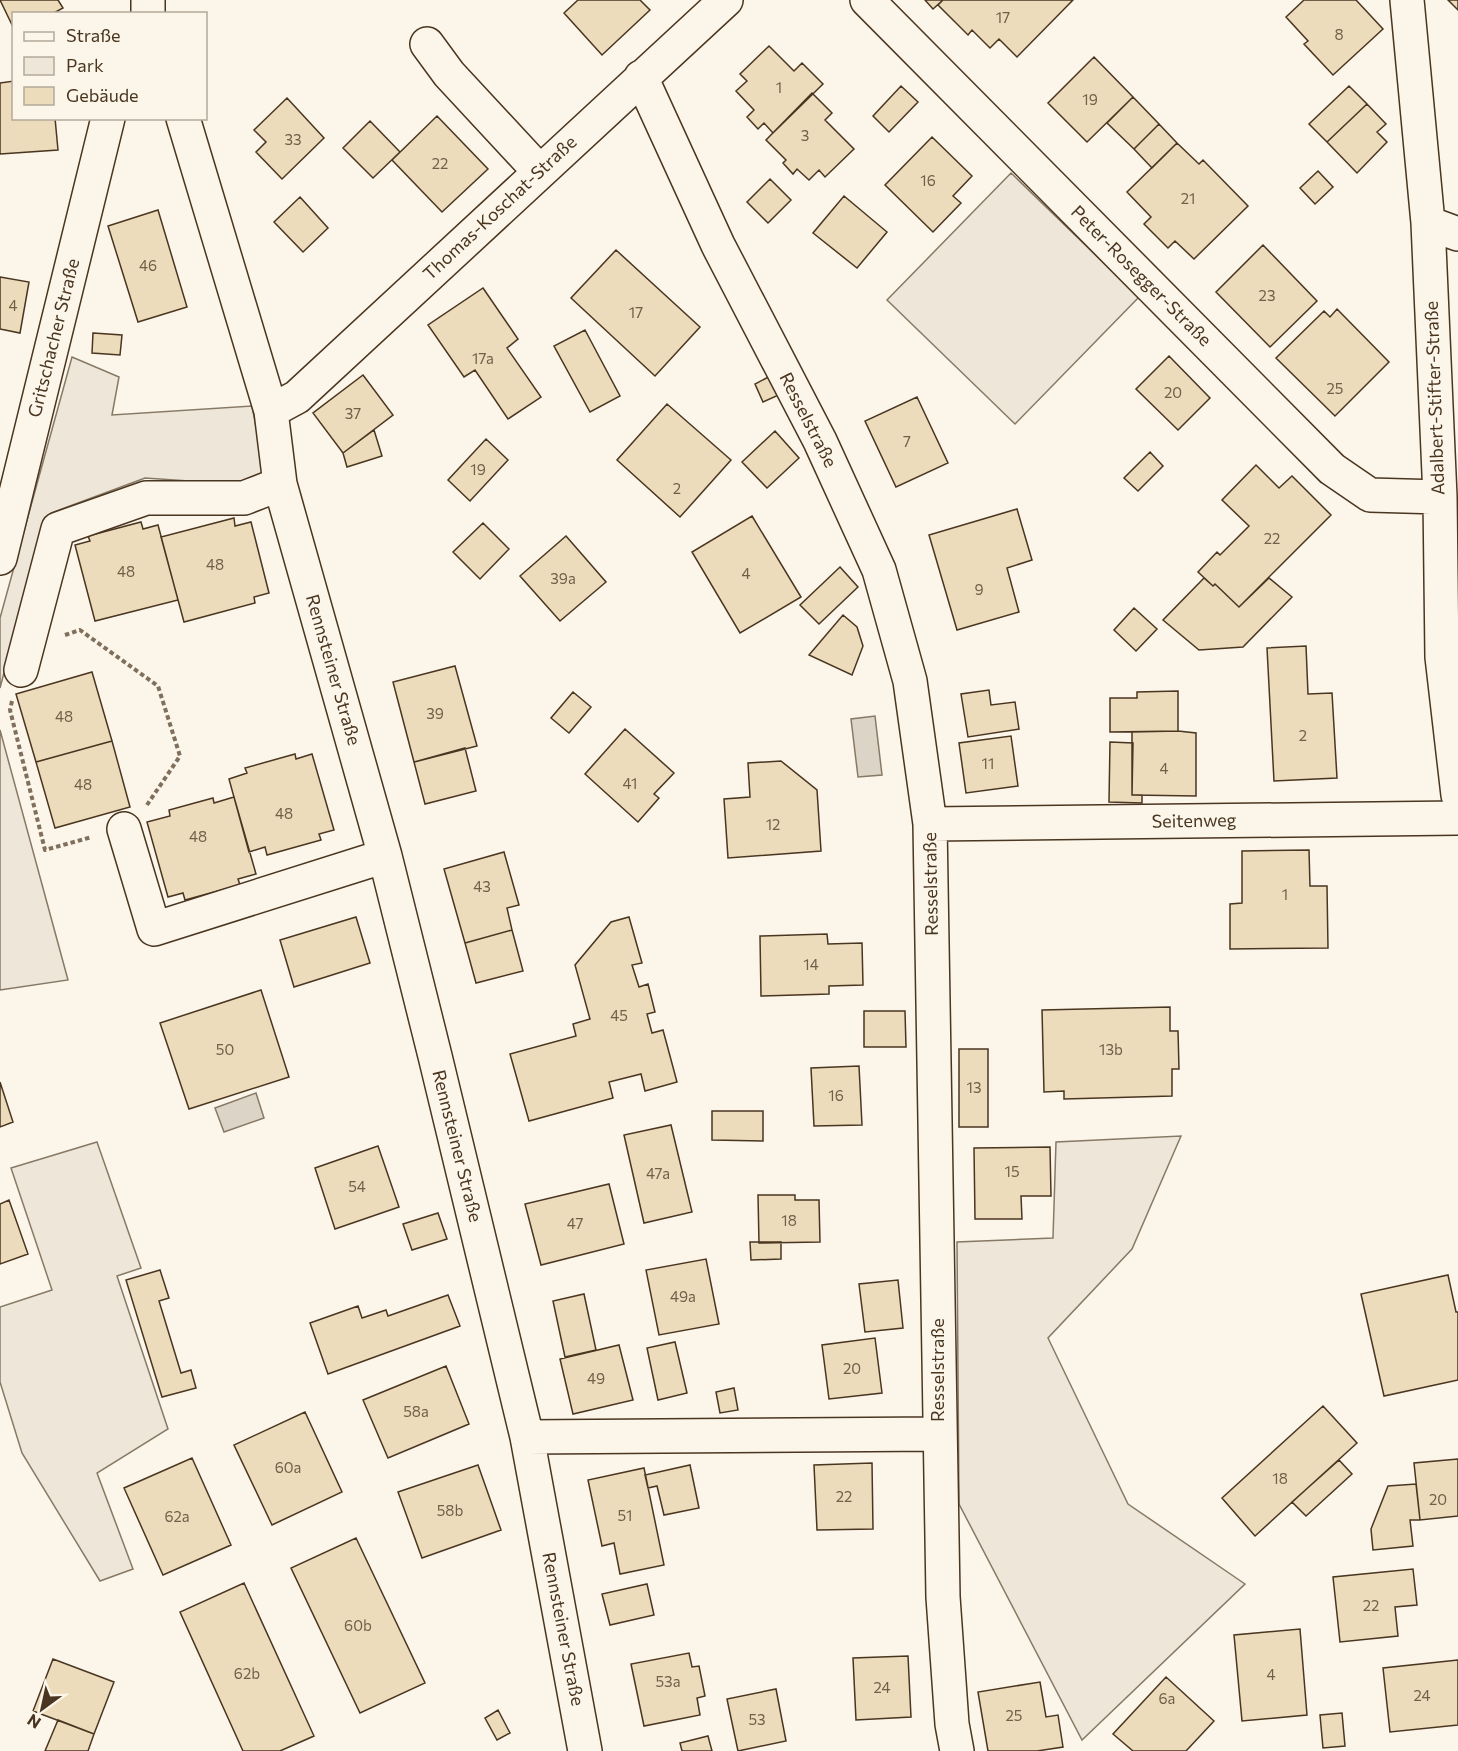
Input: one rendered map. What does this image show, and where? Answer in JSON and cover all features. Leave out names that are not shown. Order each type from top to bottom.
[{"type":"street","name":"Thomas-Koschat-Straße","points":[[271,411],[297,397],[726,0]]},
{"type":"street","name":"Peter-Rosegger-Straße","points":[[867,0],[1332,469],[1370,495],[1440,497]]},
{"type":"street","name":"Adalbert-Stifter-Straße","points":[[1407,0],[1428,223],[1440,497],[1450,574],[1442,657],[1458,795]]},
{"type":"street","points":[[427,44],[450,74],[539,171]]},
{"type":"street","name":"Resselstraße","points":[[641,77],[718,245],[820,441],[879,570],[910,681],[930,824],[938,1434],[943,1598],[952,1724],[957,1751]]},
{"type":"street","name":"Gritschacher Straße","points":[[0,558],[108,120]]},
{"type":"street","name":"Rennsteiner Straße","points":[[184,120],[271,411],[280,484],[385,856],[527,1437],[585,1751]]},
{"type":"street","points":[[1428,223],[1458,234]]},
{"type":"street","points":[[21,670],[58,529],[146,498],[243,498],[280,484]]},
{"type":"street","name":"Seitenweg","points":[[930,824],[1458,818]]},
{"type":"street","points":[[124,829],[154,929],[385,856]]},
{"type":"street","points":[[527,1437],[938,1434]]},
{"type":"path","points":[[21,670],[10,710],[45,850],[134,826],[180,756],[158,686],[80,630],[63,636],[33,625]]},
{"type":"green space","points":[[1011,173],[1139,297],[1015,424],[887,300]]},
{"type":"green space","points":[[72,357],[119,377],[112,415],[252,406],[266,478],[234,484],[145,478],[51,513],[43,525],[0,688],[0,618]]},
{"type":"green space","points":[[0,730],[68,980],[0,990]]},
{"type":"green space","points":[[1181,1136],[1132,1249],[1048,1338],[1128,1504],[1245,1584],[1082,1740],[959,1504],[957,1242],[1053,1238],[1056,1142]]},
{"type":"green space","points":[[97,1142],[141,1268],[117,1276],[168,1429],[97,1473],[133,1569],[100,1581],[22,1453],[0,1382],[0,1307],[52,1290],[11,1168]]},
{"type":"shaded area","points":[[875,716],[882,775],[858,777],[851,719]]},
{"type":"shaded area","points":[[256,1093],[264,1118],[224,1132],[215,1108]]},
{"type":"building","points":[[0,0],[58,0],[63,8],[56,12],[12,12],[12,25]]},
{"type":"building","points":[[578,0],[640,0],[650,10],[602,55],[564,13]]},
{"type":"building","points":[[925,0],[943,0],[933,9]]},
{"type":"building","points":[[943,0],[1073,0],[1017,57],[999,39],[990,48],[972,30],[968,35],[938,5]]},
{"type":"building","points":[[1304,0],[1356,0],[1383,29],[1333,75],[1304,44],[1308,41],[1286,17]]},
{"type":"building","points":[[1448,0],[1458,0],[1458,10]]},
{"type":"building","points":[[769,46],[794,71],[802,63],[823,84],[773,133],[764,123],[758,129],[747,117],[754,110],[736,91],[747,81],[740,74]]},
{"type":"building","points":[[1094,57],[1133,97],[1087,142],[1048,103]]},
{"type":"building","points":[[12,81],[12,120],[55,120],[58,150],[0,154],[0,83]]},
{"type":"building","points":[[901,86],[918,102],[889,132],[873,116]]},
{"type":"building","points":[[1349,86],[1367,104],[1327,142],[1309,124]]},
{"type":"building","points":[[812,93],[832,113],[825,120],[854,149],[825,177],[819,170],[809,180],[797,169],[793,174],[783,163],[786,160],[766,140]]},
{"type":"building","points":[[1133,97],[1159,124],[1134,149],[1107,123]]},
{"type":"building","points":[[287,98],[324,138],[282,179],[256,152],[266,142],[254,130]]},
{"type":"building","points":[[1367,104],[1386,124],[1377,132],[1387,142],[1357,173],[1327,142]]},
{"type":"building","points":[[437,116],[488,169],[442,212],[392,160]]},
{"type":"building","points":[[370,121],[400,152],[373,178],[343,148]]},
{"type":"building","points":[[1159,124],[1177,143],[1152,168],[1134,149]]},
{"type":"building","points":[[932,137],[972,176],[953,196],[961,203],[933,232],[885,185]]},
{"type":"building","points":[[1177,143],[1199,164],[1203,160],[1248,206],[1194,259],[1175,241],[1168,248],[1144,224],[1151,217],[1127,192]]},
{"type":"building","points":[[1318,171],[1333,187],[1315,204],[1300,188]]},
{"type":"building","points":[[770,179],[791,200],[768,223],[747,202]]},
{"type":"building","points":[[844,196],[887,232],[857,268],[813,233]]},
{"type":"building","points":[[300,197],[328,228],[303,252],[274,222]]},
{"type":"building","points":[[158,210],[187,307],[138,322],[108,226]]},
{"type":"building","points":[[1263,245],[1317,301],[1270,347],[1216,292]]},
{"type":"building","points":[[616,250],[700,327],[655,376],[571,298]]},
{"type":"building","points":[[0,277],[29,282],[20,333],[0,329]]},
{"type":"building","points":[[483,288],[518,339],[507,348],[541,397],[508,419],[475,370],[464,377],[428,325]]},
{"type":"building","points":[[1337,309],[1389,362],[1335,416],[1276,358],[1324,311],[1330,317]]},
{"type":"building","points":[[585,330],[620,396],[590,412],[554,346]]},
{"type":"building","points":[[93,333],[122,335],[120,355],[92,353]]},
{"type":"building","points":[[1169,356],[1210,398],[1178,430],[1136,389]]},
{"type":"building","points":[[363,375],[393,415],[343,453],[313,413]]},
{"type":"building","points":[[772,375],[781,394],[763,402],[755,384]]},
{"type":"building","points":[[917,397],[948,463],[896,487],[865,421]]},
{"type":"building","points":[[667,404],[731,460],[680,517],[617,460]]},
{"type":"building","points":[[374,430],[382,456],[347,467],[343,453]]},
{"type":"building","points":[[775,431],[799,458],[767,488],[742,462]]},
{"type":"building","points":[[486,439],[508,460],[470,501],[448,480]]},
{"type":"building","points":[[1150,452],[1163,466],[1138,491],[1124,478]]},
{"type":"building","points":[[1256,465],[1279,488],[1292,476],[1331,515],[1239,607],[1215,584],[1213,586],[1198,572],[1217,552],[1220,555],[1249,526],[1222,500]]},
{"type":"building","points":[[1017,509],[1032,560],[1007,568],[1019,612],[957,630],[929,535]]},
{"type":"building","points":[[752,516],[801,597],[740,633],[692,552]]},
{"type":"building","points":[[234,518],[235,526],[251,522],[269,593],[254,597],[255,603],[184,622],[161,537]]},
{"type":"building","points":[[141,522],[143,529],[158,525],[178,600],[95,621],[75,545],[90,541],[88,536]]},
{"type":"building","points":[[483,523],[509,549],[480,579],[453,552]]},
{"type":"building","points":[[566,536],[606,582],[560,621],[520,576]]},
{"type":"building","points":[[840,567],[858,587],[819,624],[800,605]]},
{"type":"building","points":[[1204,578],[1213,586],[1215,584],[1239,607],[1269,578],[1292,597],[1243,647],[1199,650],[1163,620]]},
{"type":"building","points":[[1134,608],[1157,629],[1136,651],[1114,630]]},
{"type":"building","points":[[843,615],[857,627],[863,646],[852,675],[809,655]]},
{"type":"building","points":[[1306,646],[1308,694],[1332,693],[1337,778],[1274,781],[1267,648]]},
{"type":"building","points":[[455,666],[477,746],[414,762],[393,682]]},
{"type":"building","points":[[92,672],[112,741],[36,762],[16,694]]},
{"type":"building","points":[[989,690],[991,705],[1015,702],[1019,729],[968,737],[961,694]]},
{"type":"building","points":[[1178,691],[1178,731],[1110,732],[1110,698],[1137,698],[1137,692]]},
{"type":"building","points":[[573,692],[591,707],[569,733],[551,718]]},
{"type":"building","points":[[625,729],[674,773],[654,794],[659,798],[638,822],[585,774]]},
{"type":"building","points":[[1132,732],[1196,733],[1196,796],[1132,795]]},
{"type":"building","points":[[1011,736],[1018,786],[966,793],[959,743]]},
{"type":"building","points":[[112,741],[130,807],[55,828],[36,762]]},
{"type":"building","points":[[1110,742],[1133,743],[1132,795],[1142,795],[1142,803],[1109,802]]},
{"type":"building","points":[[465,748],[476,791],[425,804],[414,762]]},
{"type":"building","points":[[295,754],[296,759],[312,754],[334,830],[319,834],[321,840],[267,855],[265,847],[249,852],[229,779],[247,773],[245,768]]},
{"type":"building","points":[[781,761],[817,790],[821,851],[728,858],[724,799],[750,797],[748,763]]},
{"type":"building","points":[[234,797],[256,874],[238,879],[240,885],[185,900],[183,893],[168,897],[147,822],[170,816],[169,810],[213,798],[214,803]]},
{"type":"building","points":[[1309,850],[1310,886],[1327,886],[1328,948],[1230,949],[1230,904],[1242,903],[1242,851]]},
{"type":"building","points":[[504,852],[519,905],[507,908],[512,930],[465,943],[444,869]]},
{"type":"building","points":[[356,917],[370,963],[294,987],[280,940]]},
{"type":"building","points":[[629,917],[642,963],[632,965],[639,987],[648,984],[655,1012],[647,1014],[652,1033],[663,1030],[677,1082],[645,1091],[641,1074],[609,1082],[613,1098],[529,1121],[510,1054],[576,1036],[573,1024],[590,1019],[575,965],[611,922]]},
{"type":"building","points":[[512,930],[523,971],[476,983],[465,943]]},
{"type":"building","points":[[827,934],[828,944],[862,943],[863,985],[829,986],[829,994],[761,996],[760,936]]},
{"type":"building","points":[[261,990],[289,1077],[189,1109],[160,1023]]},
{"type":"building","points":[[1170,1007],[1170,1031],[1178,1031],[1179,1069],[1172,1069],[1172,1096],[1064,1099],[1064,1091],[1044,1092],[1042,1010]]},
{"type":"building","points":[[864,1011],[905,1011],[906,1047],[864,1047]]},
{"type":"building","points":[[959,1049],[988,1049],[988,1127],[959,1127]]},
{"type":"building","points":[[859,1066],[862,1125],[814,1126],[811,1068]]},
{"type":"building","points":[[0,1082],[13,1122],[0,1127]]},
{"type":"building","points":[[712,1111],[763,1111],[763,1141],[712,1140]]},
{"type":"building","points":[[671,1125],[692,1212],[644,1223],[624,1135]]},
{"type":"building","points":[[378,1146],[399,1207],[335,1229],[315,1168]]},
{"type":"building","points":[[1050,1147],[1051,1196],[1021,1196],[1022,1219],[975,1219],[974,1148]]},
{"type":"building","points":[[609,1184],[624,1244],[541,1265],[525,1204]]},
{"type":"building","points":[[758,1195],[795,1195],[795,1200],[819,1200],[820,1242],[759,1243]]},
{"type":"building","points":[[9,1200],[28,1254],[0,1264],[0,1204]]},
{"type":"building","points":[[438,1213],[447,1239],[412,1250],[403,1224]]},
{"type":"building","points":[[750,1242],[781,1242],[781,1259],[751,1260]]},
{"type":"building","points":[[706,1259],[719,1324],[659,1335],[646,1270]]},
{"type":"building","points":[[160,1270],[169,1298],[159,1301],[181,1373],[191,1370],[196,1388],[162,1397],[126,1280]]},
{"type":"building","points":[[1448,1275],[1456,1312],[1458,1312],[1458,1380],[1384,1396],[1361,1294]]},
{"type":"building","points":[[898,1280],[903,1328],[865,1332],[859,1284]]},
{"type":"building","points":[[584,1294],[596,1350],[565,1357],[553,1301]]},
{"type":"building","points":[[448,1295],[460,1326],[328,1374],[310,1323],[358,1306],[362,1318],[386,1310],[388,1316]]},
{"type":"building","points":[[875,1338],[882,1393],[829,1399],[822,1345]]},
{"type":"building","points":[[675,1342],[687,1393],[658,1400],[647,1348]]},
{"type":"building","points":[[619,1345],[633,1400],[573,1414],[560,1359]]},
{"type":"building","points":[[446,1366],[469,1424],[388,1458],[363,1400]]},
{"type":"building","points":[[734,1388],[738,1410],[720,1413],[716,1392]]},
{"type":"building","points":[[1323,1406],[1357,1443],[1255,1536],[1222,1498]]},
{"type":"building","points":[[305,1412],[342,1492],[272,1525],[234,1445]]},
{"type":"building","points":[[192,1458],[231,1545],[163,1575],[124,1488]]},
{"type":"building","points":[[1458,1459],[1458,1516],[1420,1520],[1414,1463]]},
{"type":"building","points":[[1339,1460],[1352,1474],[1306,1516],[1292,1502]]},
{"type":"building","points":[[872,1463],[873,1529],[817,1530],[814,1465]]},
{"type":"building","points":[[478,1465],[501,1530],[422,1558],[398,1492]]},
{"type":"building","points":[[690,1465],[699,1508],[664,1515],[657,1486],[648,1488],[645,1475]]},
{"type":"building","points":[[644,1468],[664,1565],[620,1574],[614,1543],[602,1546],[588,1480]]},
{"type":"building","points":[[1416,1484],[1420,1520],[1410,1520],[1413,1546],[1373,1550],[1371,1529],[1388,1486]]},
{"type":"building","points":[[356,1538],[425,1683],[360,1713],[291,1568]]},
{"type":"building","points":[[1413,1569],[1417,1605],[1395,1607],[1398,1636],[1340,1642],[1333,1577]]},
{"type":"building","points":[[244,1583],[314,1736],[280,1751],[243,1751],[180,1612]]},
{"type":"building","points":[[647,1584],[654,1615],[610,1625],[602,1594]]},
{"type":"building","points":[[1300,1629],[1307,1715],[1242,1721],[1234,1635]]},
{"type":"building","points":[[689,1653],[692,1667],[699,1666],[705,1696],[697,1698],[700,1715],[644,1726],[631,1664]]},
{"type":"building","points":[[908,1656],[911,1717],[856,1720],[853,1658]]},
{"type":"building","points":[[53,1659],[114,1682],[94,1734],[33,1711]]},
{"type":"building","points":[[1458,1660],[1458,1725],[1390,1732],[1383,1668]]},
{"type":"building","points":[[1166,1677],[1214,1721],[1186,1751],[1133,1751],[1113,1734]]},
{"type":"building","points":[[1040,1682],[1046,1717],[1058,1715],[1063,1747],[1037,1751],[988,1751],[978,1692]]},
{"type":"building","points":[[776,1689],[786,1741],[738,1751],[727,1699]]},
{"type":"building","points":[[498,1710],[510,1733],[497,1740],[485,1718]]},
{"type":"building","points":[[1342,1713],[1345,1746],[1323,1748],[1320,1715]]},
{"type":"building","points":[[58,1720],[94,1734],[88,1751],[45,1751]]},
{"type":"building","points":[[708,1736],[712,1751],[682,1751],[680,1743]]}]
